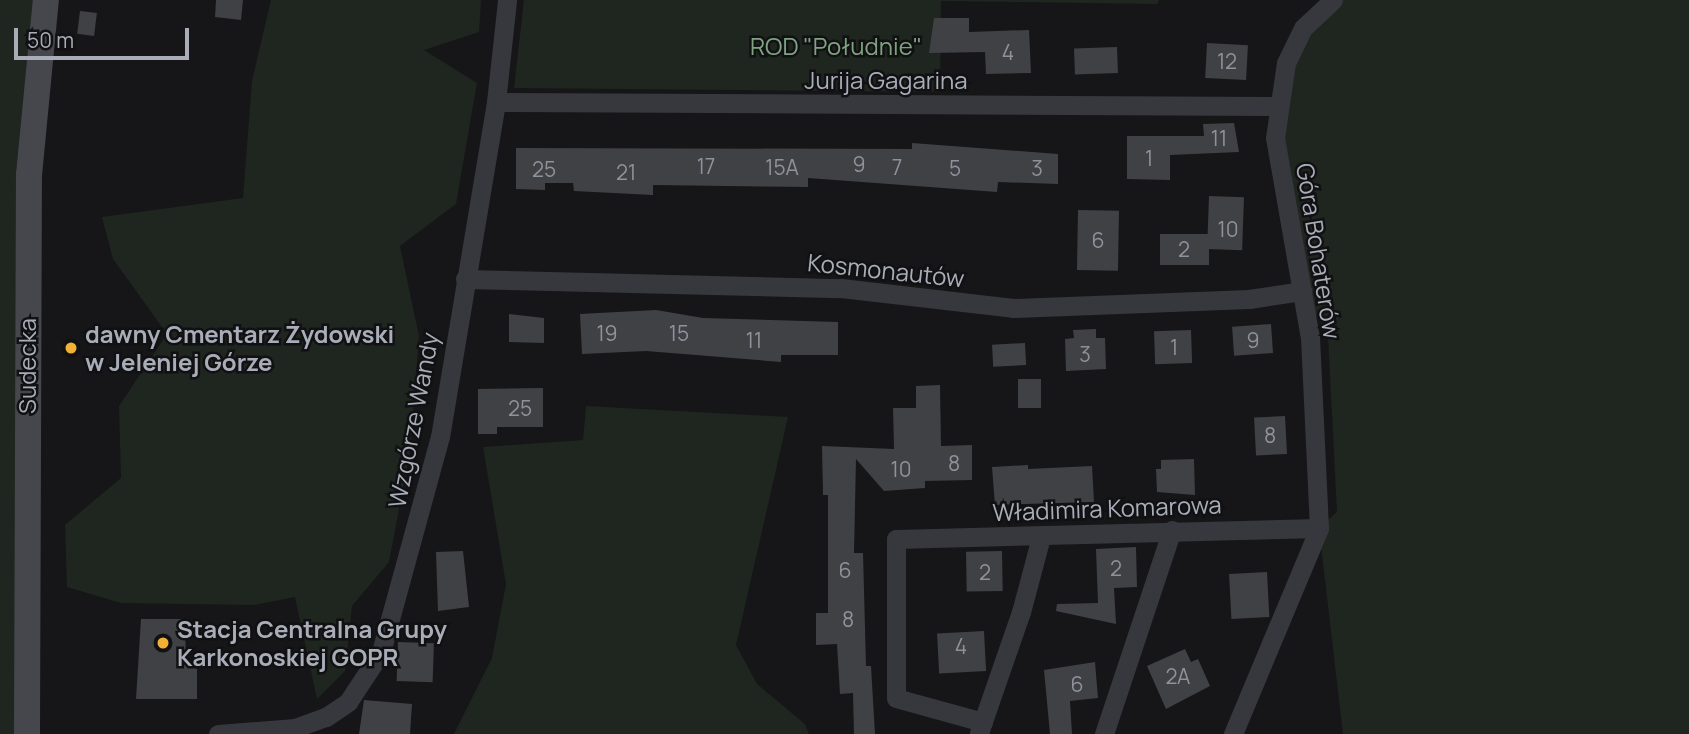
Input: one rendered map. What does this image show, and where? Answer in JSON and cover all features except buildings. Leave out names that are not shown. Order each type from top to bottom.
[{"type":"street","name":"Sudecka","points":[[27,734],[29,175],[46,0]]},
{"type":"street","name":"Wzgórze Wandy","points":[[218,734],[295,728],[326,718],[348,702],[381,652],[440,437],[496,102],[507,0]]},
{"type":"street","name":"Góra Bohaterów","points":[[1319,528],[1318,447],[1302,291],[1275,138],[1276,106],[1286,64],[1303,28],[1334,0]]},
{"type":"street","name":"Jurija Gagarina","points":[[496,102],[1276,106]]},
{"type":"street","name":"Kosmonautów","points":[[465,279],[841,288],[1013,308],[1249,299],[1302,291]]},
{"type":"street","name":"Władimira Komarowa","points":[[981,728],[897,698],[896,539],[1319,528]]},
{"type":"street","points":[[1233,734],[1319,528]]},
{"type":"street","points":[[1104,734],[1172,530]]},
{"type":"street","points":[[981,728],[1021,612],[1041,537]]},
{"type":"green space","points":[[0,0],[46,0],[27,734],[0,734]]},
{"type":"green space","points":[[271,0],[481,0],[479,32],[424,50],[477,83],[456,204],[400,246],[419,336],[410,451],[389,562],[352,606],[345,671],[317,699],[295,597],[254,605],[121,603],[67,587],[65,525],[121,478],[119,406],[167,334],[113,259],[102,217],[243,198],[252,81]]},
{"type":"green space","name":"ROD \"Południe\"","points":[[524,0],[1159,0],[1157,4],[941,1],[940,92],[514,88]]},
{"type":"green space","points":[[1333,0],[1689,0],[1689,734],[1343,734],[1319,528],[1337,512],[1328,335],[1302,291],[1279,163],[1280,77]]},
{"type":"green space","points":[[586,406],[788,417],[736,645],[757,684],[805,724],[809,734],[454,734],[492,658],[506,584],[483,447],[583,440]]},
{"type":"place","name":"dawny Cmentarz Żydowski w Jeleniej Górze","points":[[71,348]]},
{"type":"place","name":"Stacja Centralna Grupy Karkonoskiej GOPR","points":[[163,643]]}]
